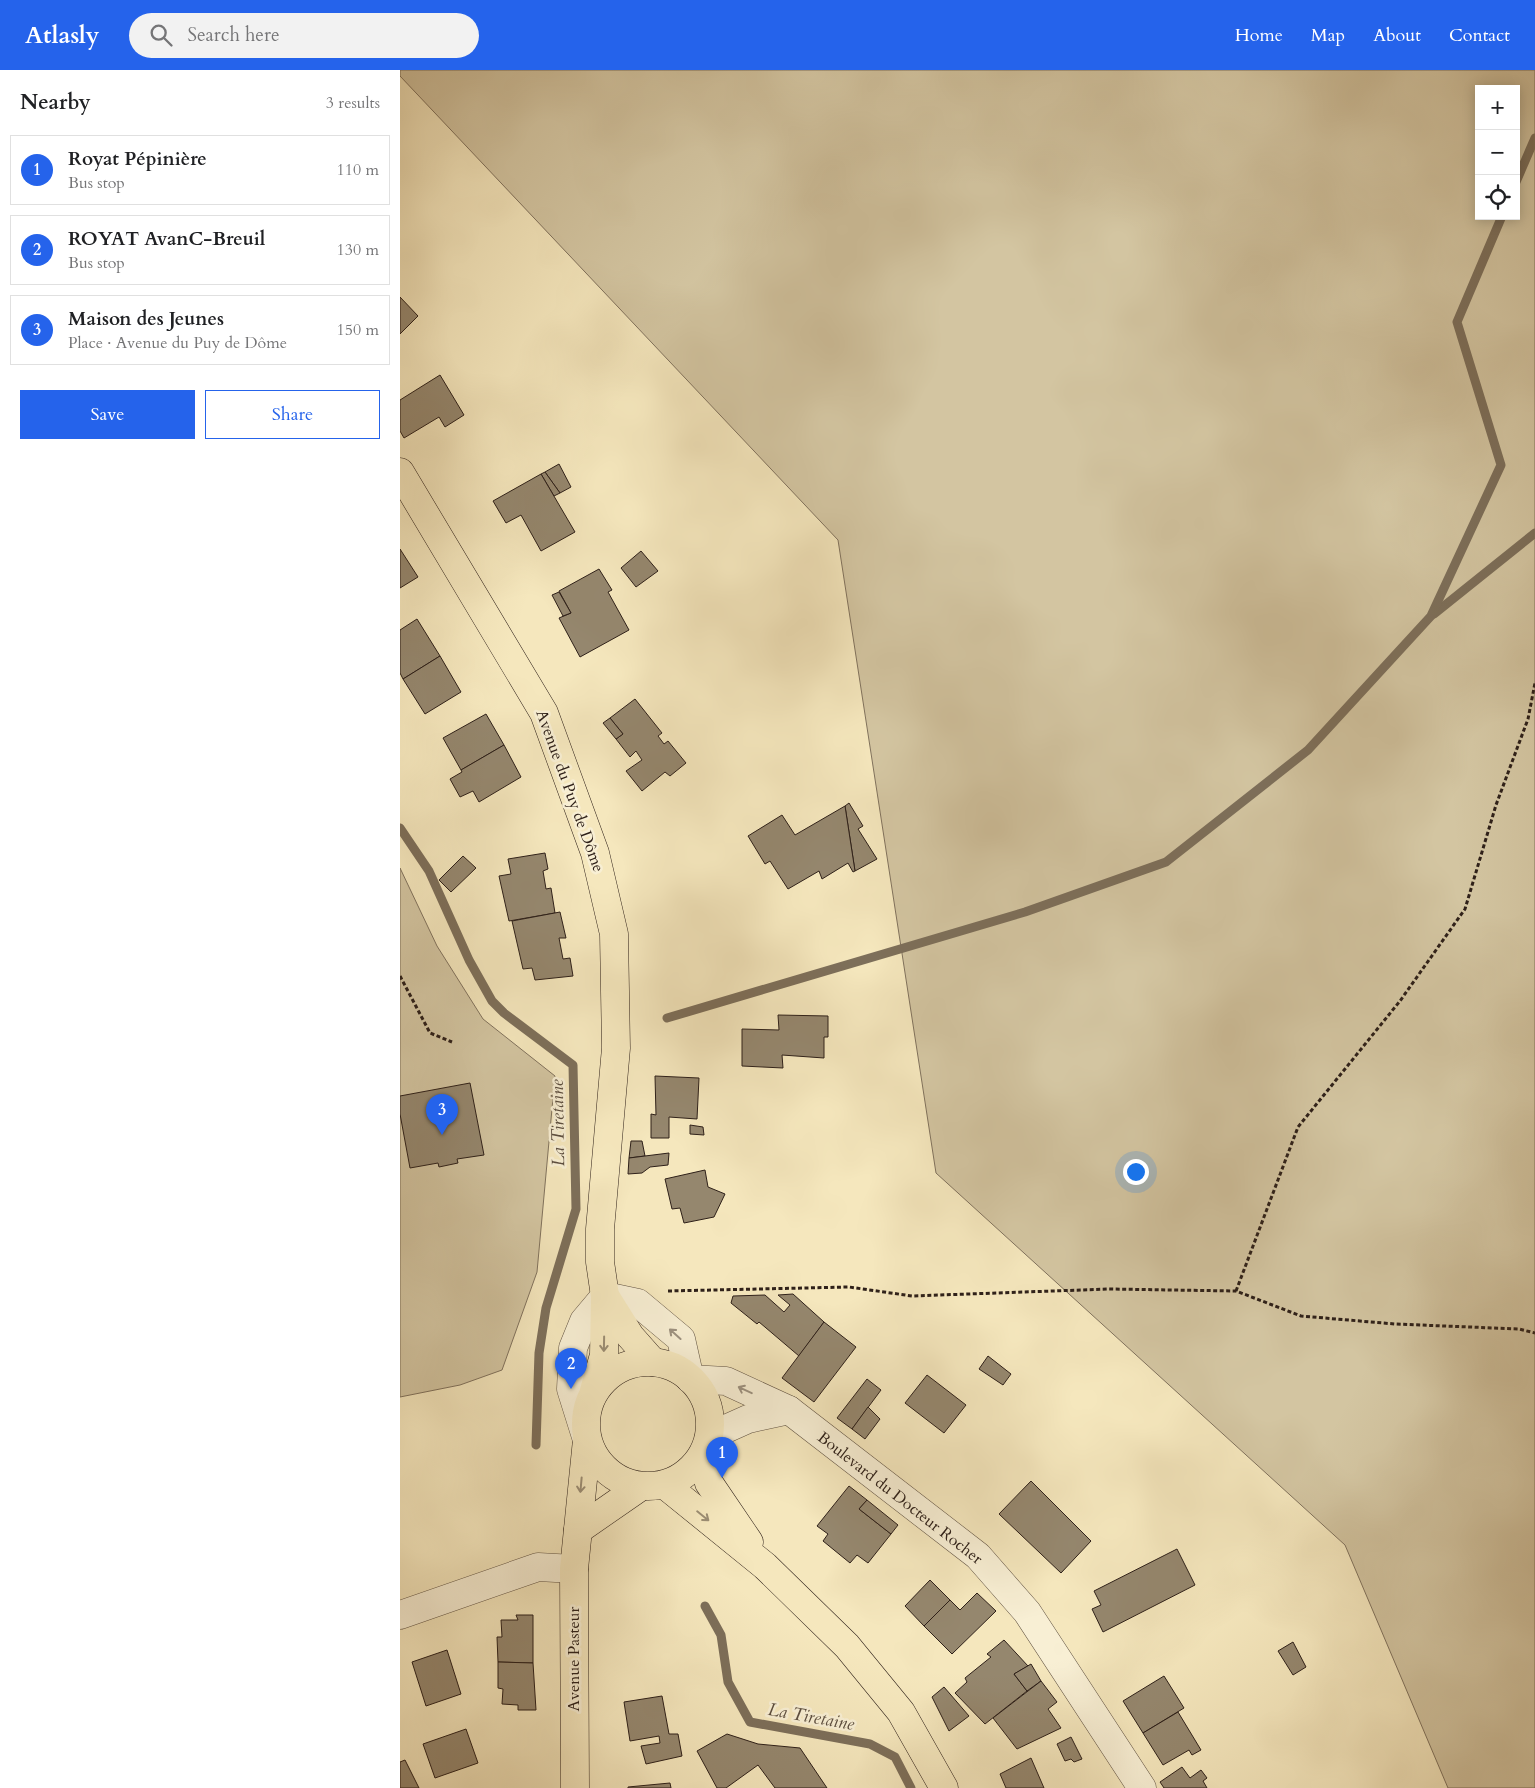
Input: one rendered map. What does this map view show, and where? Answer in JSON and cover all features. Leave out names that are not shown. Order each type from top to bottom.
[{"type":"main road","name":"Avenue du Puy de Dôme","points":[[400,472],[544,713],[595,853],[614,934],[616,1048],[600,1229],[600,1262],[606,1296],[604,1354],[594,1391]]},
{"type":"main road","name":"Avenue du Puy de Dôme","points":[[606,1296],[630,1336],[653,1362]]},
{"type":"main road","points":[[765,1566],[709,1483],[706,1446],[709,1415],[703,1396],[690,1379],[673,1367],[653,1362],[630,1364],[610,1374],[594,1391],[586,1415],[587,1440],[597,1462],[616,1479],[652,1486],[765,1566],[847,1646],[902,1712],[944,1788]]},
{"type":"main road","name":"Avenue Pasteur","points":[[575,1788],[574,1569],[587,1440]]},
{"type":"main road","points":[[578,1530],[652,1486],[687,1474],[706,1446]]},
{"type":"street","points":[[587,1440],[571,1389],[573,1348],[584,1321],[606,1296],[638,1302],[681,1339],[690,1379]]},
{"type":"street","name":"Boulevard du Docteur Rocher","points":[[690,1379],[726,1381],[789,1410],[978,1556],[1027,1612],[1142,1788]]},
{"type":"street","points":[[706,1446],[748,1419],[789,1410]]},
{"type":"street","points":[[400,1615],[538,1567],[574,1569]]},
{"type":"path","points":[[1236,1291],[1298,1127],[1400,1001],[1465,909],[1496,805],[1528,719],[1535,683]]},
{"type":"path","points":[[400,976],[430,1033],[452,1042]]},
{"type":"path","points":[[667,1291],[848,1288],[912,1296],[1109,1290],[1236,1291],[1301,1316],[1395,1324],[1518,1329],[1535,1333]]},
{"type":"shaded area","points":[[400,70],[1535,70],[1535,1788],[1448,1788],[1345,1545],[936,1173],[838,540],[400,76]]},
{"type":"shaded area","points":[[400,868],[437,946],[483,1019],[555,1076],[537,1272],[502,1370],[460,1385],[400,1397]]},
{"type":"building","points":[[400,297],[418,316],[400,334]]},
{"type":"building","points":[[440,375],[464,415],[445,427],[439,417],[404,438],[400,431],[400,400]]},
{"type":"building","points":[[559,464],[571,487],[560,493],[545,472]]},
{"type":"building","points":[[545,472],[560,493],[554,496],[541,474]]},
{"type":"building","points":[[541,474],[575,532],[541,551],[521,515],[506,523],[493,501]]},
{"type":"building","points":[[400,549],[418,577],[400,588]]},
{"type":"building","points":[[641,551],[658,571],[636,587],[621,568]]},
{"type":"building","points":[[599,569],[612,590],[608,592],[629,630],[580,657],[559,618],[571,613],[559,591]]},
{"type":"building","points":[[559,592],[571,613],[563,616],[552,595]]},
{"type":"building","points":[[417,619],[440,656],[403,679],[400,673],[400,630]]},
{"type":"building","points":[[440,656],[461,692],[425,714],[403,679]]},
{"type":"building","points":[[635,699],[662,733],[658,736],[664,744],[668,741],[686,763],[670,776],[665,772],[642,791],[626,771],[642,760],[636,751],[630,757],[616,739],[623,734],[610,718]]},
{"type":"building","points":[[486,714],[504,745],[461,770],[443,738]]},
{"type":"building","points":[[610,718],[623,734],[616,739],[603,723]]},
{"type":"building","points":[[504,745],[521,777],[479,802],[473,791],[460,797],[450,779],[462,772],[461,770]]},
{"type":"building","points":[[849,803],[863,826],[858,829],[877,859],[855,871],[845,806]]},
{"type":"building","points":[[845,806],[855,871],[853,872],[848,863],[822,879],[819,871],[788,889],[770,861],[765,864],[748,836],[782,815],[795,835]]},
{"type":"building","points":[[545,853],[548,869],[543,871],[546,889],[551,888],[555,913],[509,921],[499,876],[511,874],[508,859]]},
{"type":"building","points":[[463,856],[476,868],[451,892],[439,880]]},
{"type":"building","points":[[560,912],[566,938],[559,938],[563,959],[570,958],[573,976],[535,980],[532,968],[523,969],[512,921]]},
{"type":"building","points":[[778,1015],[828,1016],[828,1037],[824,1037],[824,1058],[782,1055],[783,1068],[742,1066],[742,1029],[779,1030]]},
{"type":"building","points":[[655,1076],[699,1078],[697,1119],[669,1117],[669,1138],[651,1138],[651,1114],[656,1115]]},
{"type":"building","points":[[470,1083],[484,1155],[457,1159],[458,1163],[439,1167],[438,1163],[410,1168],[400,1114],[400,1096]]},
{"type":"building","points":[[690,1125],[703,1127],[704,1135],[690,1134]]},
{"type":"building","points":[[631,1141],[642,1141],[645,1156],[629,1158]]},
{"type":"building","points":[[669,1153],[668,1165],[650,1167],[642,1173],[628,1174],[629,1158]]},
{"type":"building","points":[[705,1170],[708,1187],[725,1194],[714,1217],[684,1223],[680,1208],[672,1209],[665,1179]]},
{"type":"building","points":[[793,1294],[824,1322],[799,1356],[759,1322],[757,1324],[731,1303],[733,1296],[765,1295],[784,1312],[790,1305],[778,1295]]},
{"type":"building","points":[[824,1322],[856,1347],[814,1402],[782,1378]]},
{"type":"building","points":[[988,1356],[1011,1374],[1003,1385],[979,1369]]},
{"type":"building","points":[[927,1375],[966,1405],[944,1433],[905,1403]]},
{"type":"building","points":[[867,1379],[881,1390],[852,1429],[837,1418]]},
{"type":"building","points":[[868,1407],[880,1419],[865,1439],[852,1429]]},
{"type":"building","points":[[1031,1481],[1091,1541],[1061,1573],[999,1514]]},
{"type":"building","points":[[849,1486],[867,1500],[859,1509],[891,1534],[868,1563],[857,1555],[850,1563],[823,1541],[828,1534],[817,1526]]},
{"type":"building","points":[[867,1500],[898,1525],[891,1534],[859,1509]]},
{"type":"building","points":[[1177,1549],[1195,1585],[1103,1632],[1092,1609],[1101,1605],[1094,1591]]},
{"type":"building","points":[[930,1580],[950,1600],[924,1626],[905,1606]]},
{"type":"building","points":[[977,1593],[996,1611],[952,1654],[924,1626],[950,1600],[960,1610]]},
{"type":"building","points":[[516,1615],[533,1615],[533,1663],[498,1662],[497,1637],[502,1637],[501,1620],[518,1620]]},
{"type":"building","points":[[1004,1640],[1028,1666],[1014,1674],[1027,1691],[985,1724],[955,1693],[967,1682],[965,1678],[991,1657],[987,1654]]},
{"type":"building","points":[[1293,1642],[1306,1667],[1293,1675],[1278,1651]]},
{"type":"building","points":[[447,1650],[461,1694],[426,1706],[412,1662]]},
{"type":"building","points":[[498,1662],[533,1663],[536,1710],[518,1710],[518,1705],[502,1704],[503,1689],[498,1688]]},
{"type":"building","points":[[1031,1664],[1041,1681],[1027,1691],[1014,1674]]},
{"type":"building","points":[[1164,1676],[1184,1708],[1143,1733],[1123,1701]]},
{"type":"building","points":[[1041,1681],[1057,1702],[1048,1709],[1061,1728],[1017,1749],[993,1718]]},
{"type":"building","points":[[944,1687],[969,1716],[949,1731],[932,1697]]},
{"type":"building","points":[[662,1696],[669,1734],[678,1734],[682,1756],[646,1764],[641,1746],[660,1743],[659,1736],[630,1741],[624,1702]]},
{"type":"building","points":[[1178,1712],[1201,1750],[1192,1755],[1189,1750],[1163,1765],[1143,1733]]},
{"type":"building","points":[[466,1729],[478,1763],[435,1778],[423,1744]]},
{"type":"building","points":[[727,1734],[758,1744],[800,1748],[827,1788],[775,1788],[758,1765],[726,1788],[717,1788],[697,1751]]},
{"type":"building","points":[[1071,1737],[1082,1759],[1074,1762],[1071,1759],[1065,1761],[1057,1744]]},
{"type":"building","points":[[1031,1758],[1044,1788],[1006,1788],[1000,1774]]},
{"type":"building","points":[[405,1760],[419,1788],[400,1788],[400,1762]]},
{"type":"building","points":[[1182,1767],[1190,1778],[1201,1770],[1207,1778],[1203,1781],[1207,1788],[1164,1788],[1160,1782]]},
{"type":"building","points":[[670,1783],[671,1788],[628,1788],[628,1787]]},
{"type":"waterway","points":[[1519,175],[1535,138]]},
{"type":"waterway","points":[[667,1018],[1025,912],[1166,862],[1308,750],[1431,616],[1501,465],[1457,322],[1500,220]]},
{"type":"waterway","points":[[1434,614],[1535,533]]},
{"type":"waterway","name":"La Tiretaine","points":[[400,828],[429,871],[469,960],[492,1001],[504,1013],[573,1065],[576,1209],[546,1308],[539,1353],[536,1445]]},
{"type":"waterway","name":"La Tiretaine","points":[[705,1606],[721,1635],[728,1682],[750,1722],[870,1744],[895,1757],[911,1788]]},
{"type":"place","name":"Maison des Jeunes","points":[[442,1135]]},
{"type":"place","name":"ROYAT AvanC-Breuil","points":[[571,1389]]},
{"type":"place","name":"Royat Pépinière","points":[[722,1478]]}]
